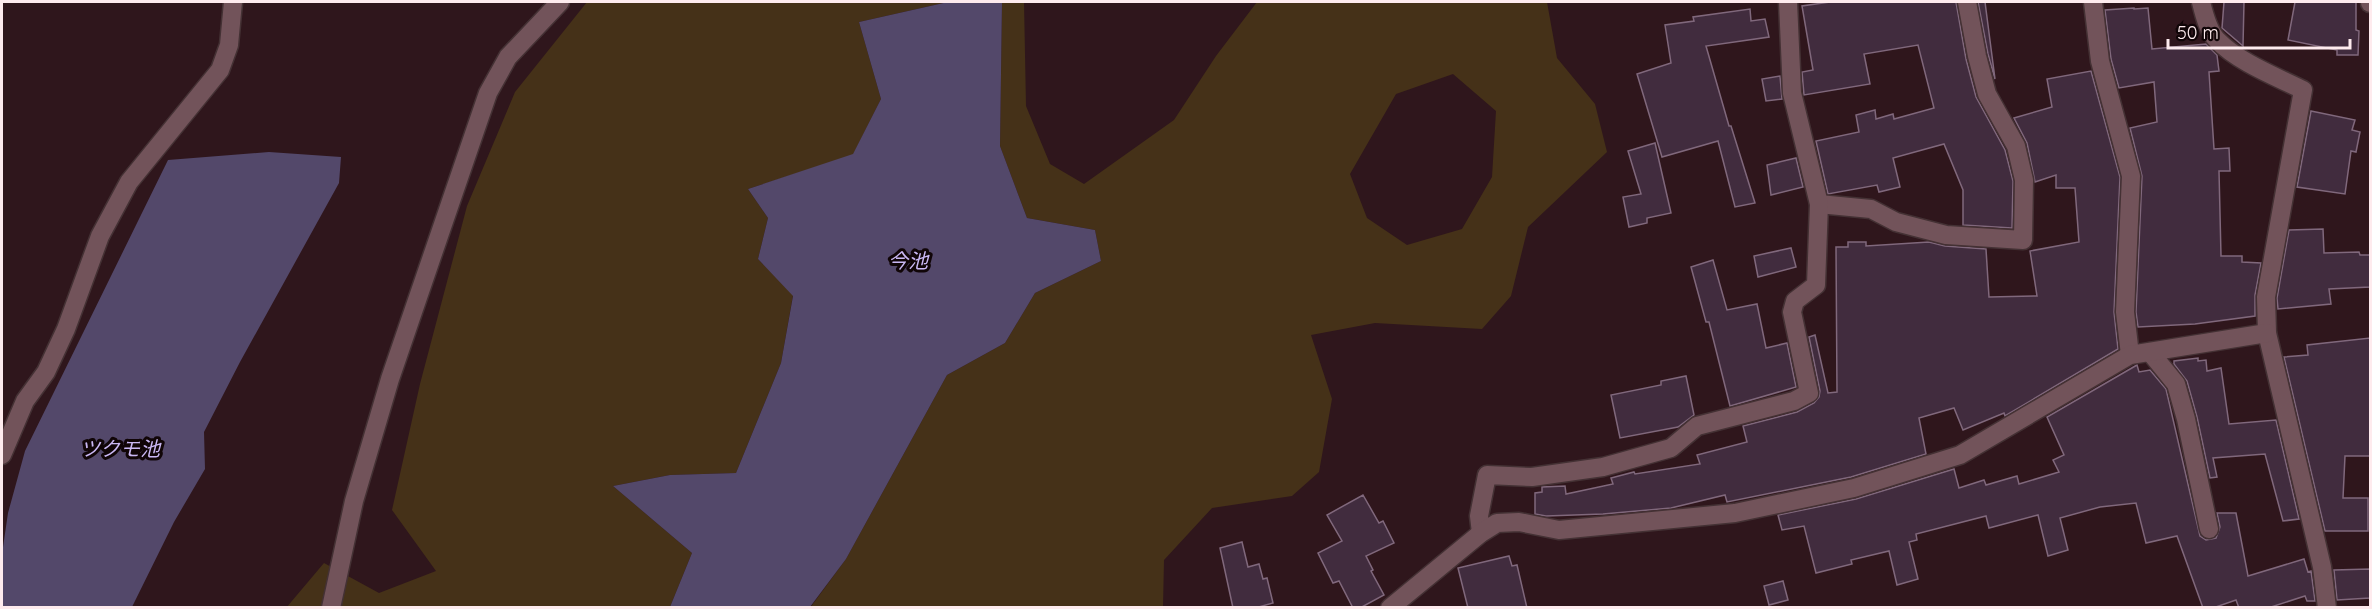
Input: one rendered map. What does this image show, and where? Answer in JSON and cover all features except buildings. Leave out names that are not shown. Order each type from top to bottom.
[{"type":"street","points":[[2,455],[25,401],[46,372],[66,329],[100,236],[129,182],[220,70],[229,45],[233,2]]},
{"type":"street","points":[[332,608],[354,501],[390,379],[488,93],[508,57],[561,2]]},
{"type":"street","points":[[1481,533],[1479,516],[1487,475],[1532,477],[1603,467],[1671,448],[1697,426],[1794,401],[1809,393],[1792,312],[1795,301],[1816,285],[1819,204],[1791,93],[1788,2]]},
{"type":"street","points":[[1819,204],[1871,208],[1896,222],[1946,235],[2023,240],[2024,180],[2016,147],[1987,94],[1967,2]]},
{"type":"street","points":[[2093,2],[2100,61],[2131,176],[2125,312],[2130,356]]},
{"type":"street","points":[[2201,2],[2205,17],[2217,40],[2252,65],[2303,90],[2266,297],[2267,333],[2322,567],[2327,608]]},
{"type":"street","points":[[1390,608],[1481,533],[1497,523],[1519,522],[1559,530],[1735,513],[1854,488],[1960,454],[2130,356],[2267,333]]},
{"type":"street","points":[[2150,352],[2176,384],[2186,419],[2209,530]]},
{"type":"shaded area","points":[[587,2],[948,2],[859,22],[881,99],[853,155],[748,189],[768,218],[758,259],[793,295],[781,363],[736,473],[670,475],[613,486],[692,553],[670,607],[286,608],[324,563],[379,593],[436,571],[392,510],[420,384],[467,206],[515,92]]},
{"type":"shaded area","points":[[1002,2],[1024,2],[1026,106],[1050,164],[1084,184],[1174,120],[1216,56],[1257,2],[1547,2],[1557,58],[1595,104],[1607,152],[1528,227],[1511,296],[1482,329],[1375,323],[1311,335],[1332,399],[1319,472],[1292,496],[1212,508],[1164,560],[1163,607],[810,608],[846,559],[947,375],[1005,343],[1035,293],[1101,261],[1095,230],[1027,218],[1000,146]],"holes":[[[1453,74],[1496,111],[1492,177],[1462,229],[1407,245],[1367,218],[1350,174],[1396,94]]]},
{"type":"water","name":"今池","points":[[948,2],[1002,2],[1000,146],[1027,218],[1095,230],[1101,261],[1035,293],[1005,343],[947,375],[846,559],[810,607],[670,607],[692,553],[613,486],[670,475],[736,473],[781,363],[793,296],[758,259],[768,218],[748,189],[853,154],[881,99],[859,22]]},
{"type":"water","name":"ツクモ池","points":[[269,152],[341,157],[339,183],[204,432],[205,469],[174,522],[132,607],[2,607],[2,554],[8,513],[25,451],[168,160]]}]
